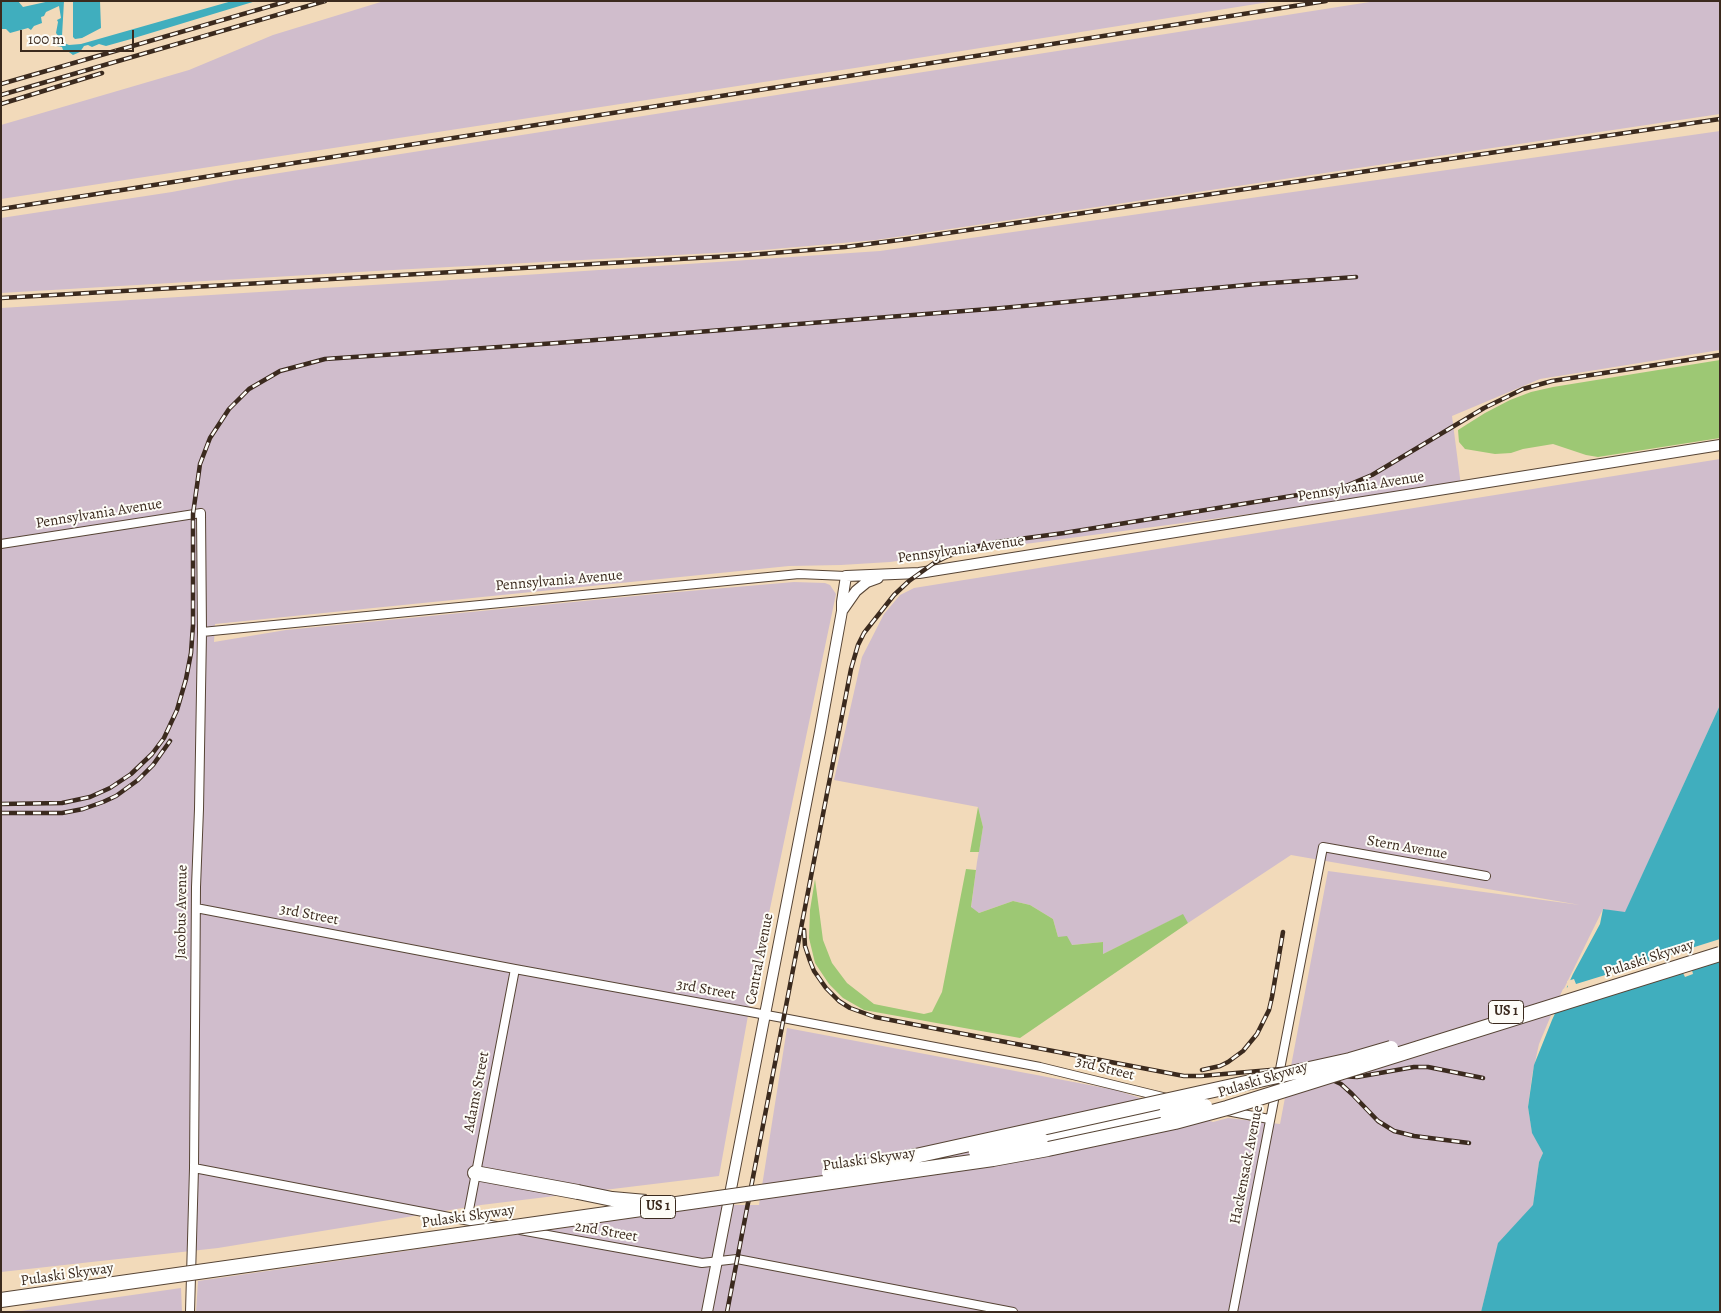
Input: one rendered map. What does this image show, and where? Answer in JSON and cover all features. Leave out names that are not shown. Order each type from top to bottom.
[{"type":"highway","name":"Pulaski Skyway","points":[[1,1292],[814,1176],[893,1161],[1350,1060],[1720,944]]},
{"type":"highway","name":"Pulaski Skyway","points":[[1,1300],[1018,1155],[1175,1122],[1227,1108],[1720,954]]},
{"type":"highway","points":[[1166,1113],[1248,1090],[1291,1073]]},
{"type":"highway","points":[[475,1173],[634,1202],[677,1200],[910,1164],[1008,1146],[1308,1084]]},
{"type":"main road","name":"Pennsylvania Avenue","points":[[846,576],[919,573],[1720,445]]},
{"type":"main road","name":"Central Avenue","points":[[842,611],[861,586],[886,575]]},
{"type":"main road","name":"Central Avenue","points":[[708,1312],[842,611],[846,576]]},
{"type":"street","name":"Pennsylvania Avenue","points":[[1,544],[201,513]]},
{"type":"street","name":"Jacobus Avenue","points":[[190,1312],[202,632],[201,513]]},
{"type":"street","name":"Pennsylvania Avenue","points":[[202,632],[799,574],[846,576]]},
{"type":"street","name":"Stern Avenue","points":[[1323,847],[1486,876]]},
{"type":"street","name":"Hackensack Avenue","points":[[1233,1312],[1323,847]]},
{"type":"street","name":"3rd Street","points":[[196,908],[515,970],[1040,1067],[1168,1098],[1269,1119]]},
{"type":"street","name":"Adams Street","points":[[467,1220],[515,970]]},
{"type":"street","name":"2nd Street","points":[[194,1168],[702,1263],[737,1259],[1014,1312]]},
{"type":"shaded area","points":[[384,1],[1275,1],[855,68],[1,199],[1,125],[189,70],[273,35]]},
{"type":"shaded area","points":[[1376,1],[1720,1],[1720,114],[876,240],[752,251],[1,293],[1,218]]},
{"type":"shaded area","points":[[1720,131],[1720,350],[1540,379],[1452,416],[1461,486],[890,562],[789,566],[215,624],[214,642],[286,630],[666,593],[794,582],[825,583],[830,585],[836,594],[751,999],[719,1176],[481,1205],[218,1248],[1,1272],[1,308],[880,251]]},
{"type":"shaded area","points":[[1720,459],[1720,705],[1625,913],[1603,909],[1552,1013],[1539,1044],[1528,1107],[1532,1132],[1543,1153],[1539,1162],[1533,1206],[1499,1242],[1481,1312],[196,1312],[198,1281],[722,1205],[759,1205],[787,1028],[1116,1090],[1213,1122],[1228,1118],[1280,1124],[1328,871],[1580,905],[1291,855],[1188,923],[1182,915],[1103,954],[1103,942],[1072,945],[1058,937],[1053,919],[1030,905],[1013,901],[979,913],[971,908],[983,827],[978,807],[834,780],[862,657],[884,614],[900,595],[914,588]]},
{"type":"shaded area","points":[[181,1288],[182,1312],[14,1312]]},
{"type":"green space","points":[[1720,360],[1720,438],[1598,457],[1553,444],[1511,453],[1495,454],[1465,449],[1459,442],[1458,430],[1485,413],[1531,392]]},
{"type":"green space","points":[[978,807],[983,827],[979,852],[970,852]]},
{"type":"green space","points":[[966,869],[976,870],[971,907],[979,913],[1013,901],[1030,905],[1053,919],[1058,937],[1067,936],[1072,945],[1103,942],[1103,954],[1183,914],[1188,923],[1020,1038],[864,1010],[843,998],[829,984],[815,963],[809,938],[810,910],[815,879],[823,940],[832,963],[847,983],[874,1004],[924,1014],[932,1012],[942,992]]},
{"type":"water","points":[[1,1],[18,1],[23,7],[50,1],[64,1],[62,36],[64,43],[69,45],[81,44],[232,1],[256,1],[106,46],[99,44],[92,47],[84,46],[80,52],[73,55],[63,50],[62,47],[57,46],[56,43],[59,37],[56,33],[57,20],[61,18],[59,6],[46,12],[41,17],[42,23],[34,26],[31,30],[28,28],[10,33],[6,29],[1,29]]},
{"type":"water","points":[[73,1],[100,1],[101,28],[82,38],[75,39],[73,37]]},
{"type":"water","points":[[1720,705],[1720,1312],[1481,1312],[1498,1243],[1533,1205],[1539,1162],[1543,1153],[1532,1133],[1528,1107],[1534,1065],[1573,974],[1600,924],[1603,909],[1625,912]]},
{"type":"pier","points":[[1720,939],[1720,961],[1692,970],[1693,974],[1685,977],[1683,973],[1552,1013],[1563,989],[1568,987],[1567,981],[1574,979],[1576,984],[1677,953],[1677,950],[1685,948],[1685,950]]},
{"type":"railway","points":[[1,84],[288,1]]},
{"type":"railway","points":[[1,95],[325,1]]},
{"type":"railway","points":[[1,209],[1326,1]]},
{"type":"railway","points":[[1,104],[102,73]]},
{"type":"railway","points":[[1,298],[749,255],[845,247],[1720,119]]},
{"type":"railway","points":[[1,804],[62,803],[90,797],[110,788],[131,774],[152,754],[164,738],[177,710],[191,653],[193,625],[193,514],[200,464],[210,438],[229,409],[249,389],[280,371],[325,359],[1002,308],[1257,284],[1356,277]]},
{"type":"railway","points":[[727,1312],[851,669],[858,645],[864,633],[894,595],[909,581],[934,563],[975,547],[1341,488],[1372,475],[1484,408],[1523,389],[1552,381],[1720,355]]},
{"type":"railway","points":[[1,813],[62,813],[83,809],[103,802],[116,796],[138,780],[153,765],[170,741]]},
{"type":"railway","points":[[804,930],[805,946],[810,961],[814,971],[826,988],[839,1001],[850,1008],[875,1017],[1184,1076],[1282,1069],[1357,1077],[1414,1067],[1428,1067],[1483,1078]]},
{"type":"railway","points":[[1202,1070],[1228,1062],[1243,1051],[1257,1034],[1269,1010],[1283,932]]},
{"type":"railway","points":[[1328,1078],[1341,1084],[1378,1121],[1394,1131],[1414,1136],[1469,1143]]}]
